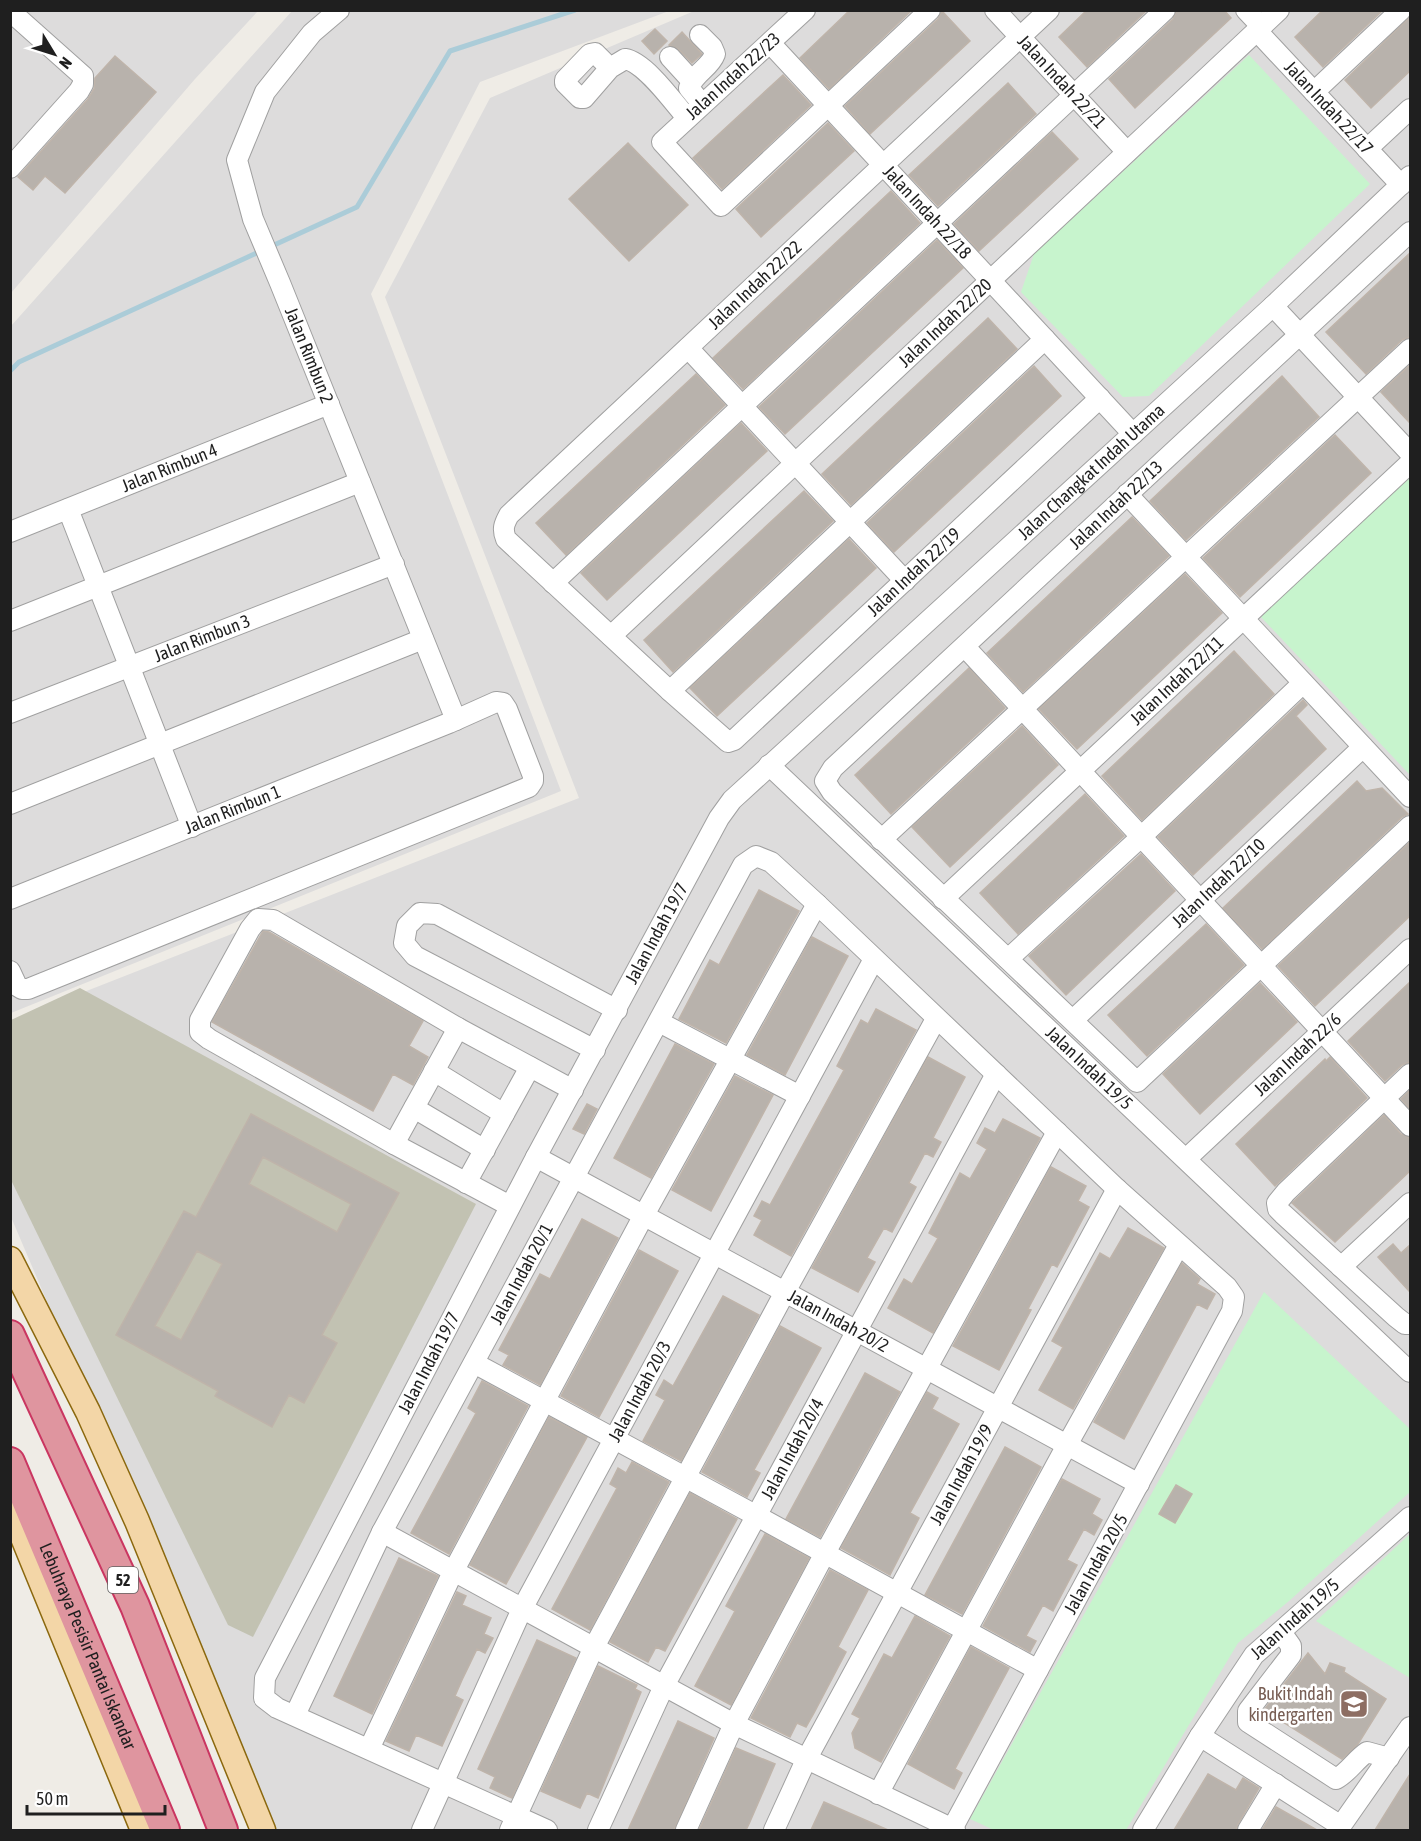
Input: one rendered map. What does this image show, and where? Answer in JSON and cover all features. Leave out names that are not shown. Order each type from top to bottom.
[{"type":"highway","name":"52","points":[[10,1335],[135,1606],[223,1830]]},
{"type":"highway","name":"Lebuhraya Pesisir Pantai Iskandar","points":[[10,1462],[165,1830]]},
{"type":"main road","points":[[10,1259],[88,1412],[132,1510],[263,1830]]},
{"type":"main road","points":[[10,1506],[143,1830]]},
{"type":"street","name":"Jalan Rimbun 2","points":[[339,10],[312,33],[265,92],[237,160],[252,219],[456,720]]},
{"type":"street","name":"Jalan Indah 22/23","points":[[805,10],[662,142],[721,206],[828,106]]},
{"type":"street","points":[[828,106],[930,10]]},
{"type":"street","name":"Jalan Indah 22/21","points":[[995,10],[1127,152]]},
{"type":"street","name":"Jalan Indah 22/22","points":[[553,584],[506,539],[503,528],[509,515],[1049,10]]},
{"type":"street","points":[[1045,339],[670,691],[553,584],[1165,10]]},
{"type":"street","name":"Jalan Indah 22/17","points":[[1246,10],[1259,29],[1367,149],[1406,181]]},
{"type":"street","name":"Jalan Indah 22/20","points":[[611,636],[1279,10]]},
{"type":"street","points":[[1314,92],[1401,10]]},
{"type":"street","points":[[10,11],[83,76],[83,84],[10,168]]},
{"type":"street","points":[[700,35],[712,46],[715,54],[713,59],[692,80],[688,88],[702,104]]},
{"type":"street","name":"Jalan Indah 22/18","points":[[770,44],[1133,434]]},
{"type":"street","points":[[670,57],[692,80]]},
{"type":"street","points":[[610,68],[626,59],[632,60],[646,72],[687,118]]},
{"type":"street","points":[[1367,149],[1410,109]]},
{"type":"street","name":"Jalan Changkat Indah Utama","points":[[769,765],[1273,306],[1406,181]]},
{"type":"street","name":"Jalan Indah 22/13","points":[[881,840],[832,792],[825,781],[833,768],[1410,232]]},
{"type":"street","points":[[1273,306],[1410,453]]},
{"type":"street","points":[[688,348],[905,581]]},
{"type":"street","points":[[1410,349],[881,840],[1137,1082],[1410,826]]},
{"type":"street","name":"Jalan Indah 22/19","points":[[670,691],[728,742],[734,740],[1100,398]]},
{"type":"street","name":"Jalan Rimbun 4","points":[[10,532],[329,404]]},
{"type":"street","name":"Jalan Indah 22/11","points":[[943,899],[1410,463]]},
{"type":"street","points":[[10,621],[360,482]]},
{"type":"street","points":[[1127,494],[1410,797]]},
{"type":"street","points":[[68,509],[192,827]]},
{"type":"street","name":"Jalan Rimbun 3","points":[[10,713],[394,564]]},
{"type":"street","points":[[10,804],[423,639]]},
{"type":"street","points":[[965,647],[1410,1126]]},
{"type":"street","points":[[1008,959],[1303,683]]},
{"type":"street","name":"Jalan Rimbun 1","points":[[10,899],[496,702],[503,703],[507,709],[532,776],[533,781],[529,788],[28,989],[17,986],[10,971]]},
{"type":"street","name":"Jalan Indah 22/10","points":[[1073,1020],[1363,747]]},
{"type":"street","name":"Jalan Indah 19/7","points":[[547,1830],[513,1823],[444,1783],[277,1708],[264,1698],[265,1678],[510,1206],[720,818],[732,800],[769,765]]},
{"type":"street","name":"Jalan Indah 19/5","points":[[769,765],[1410,1372]]},
{"type":"street","name":"Jalan Indah 20/1","points":[[295,1715],[382,1532],[743,865],[756,856],[771,862],[817,904]]},
{"type":"street","points":[[369,1749],[453,1572],[644,1215],[817,904],[936,1019],[1179,1245],[1067,1445],[878,1794]]},
{"type":"street","points":[[595,1050],[415,956],[404,943],[407,926],[420,913],[437,914],[617,1010]]},
{"type":"street","points":[[510,1206],[394,1144],[200,1032],[200,1020],[250,929],[258,919],[273,920],[458,1028],[573,1090]]},
{"type":"street","name":"Jalan Indah 22/6","points":[[1186,1159],[1410,949]]},
{"type":"street","name":"Jalan Indah 20/3","points":[[422,1830],[522,1609],[874,959]]},
{"type":"street","points":[[513,1823],[593,1649],[785,1292],[936,1019]]},
{"type":"street","points":[[659,1022],[800,1096]]},
{"type":"street","points":[[394,1144],[458,1028]]},
{"type":"street","points":[[466,1184],[530,1067]]},
{"type":"street","points":[[434,1071],[504,1114]]},
{"type":"street","name":"Jalan Indah 20/4","points":[[598,1830],[664,1686],[996,1074]]},
{"type":"street","points":[[1410,1074],[1277,1203],[1282,1214],[1396,1317],[1405,1324],[1410,1324]]},
{"type":"street","points":[[414,1108],[485,1150]]},
{"type":"street","points":[[686,1830],[734,1724],[1057,1132]]},
{"type":"street","name":"Jalan Indah 20/2","points":[[536,1157],[1139,1484]]},
{"type":"street","name":"Jalan Indah 19/9","points":[[774,1830],[806,1760],[1117,1189]]},
{"type":"street","points":[[1341,1267],[1410,1203]]},
{"type":"street","name":"Jalan Indah 20/5","points":[[954,1830],[1232,1311],[1234,1297],[1227,1287],[1179,1245]]},
{"type":"street","points":[[474,1363],[1038,1670]]},
{"type":"street","name":"Jalan Indah 19/5","points":[[1143,1830],[1200,1736],[1254,1655],[1410,1517]]},
{"type":"street","points":[[382,1532],[734,1724],[954,1830]]},
{"type":"street","points":[[1281,1632],[1291,1646],[1291,1655],[1248,1711],[1248,1722],[1336,1779],[1346,1774],[1358,1758],[1367,1752],[1389,1758]]},
{"type":"street","points":[[1200,1736],[1340,1828],[1410,1727]]},
{"type":"street","points":[[1248,1830],[1276,1784]]},
{"type":"shaded area","points":[[11,11],[258,11],[195,79],[11,293]]},
{"type":"shaded area","points":[[292,11],[669,11],[480,82],[371,294],[561,791],[11,1013],[11,326]]},
{"type":"shaded area","points":[[694,11],[1410,11],[1410,1830],[272,1830],[11,1217],[10,1021],[579,798],[385,297],[490,98]]},
{"type":"shaded area","points":[[80,988],[476,1204],[253,1637],[228,1625],[11,1180],[11,1020]]},
{"type":"green space","points":[[1249,55],[1370,184],[1149,396],[1123,397],[1021,292],[1034,254]]},
{"type":"green space","points":[[1410,476],[1410,775],[1261,617]]},
{"type":"green space","points":[[1264,1292],[1410,1429],[1410,1492],[1289,1601],[1238,1643],[1126,1830],[994,1830],[970,1819]]},
{"type":"green space","points":[[1410,1534],[1410,1678],[1316,1621]]},
{"type":"building","points":[[850,10],[912,10],[829,89],[800,58]]},
{"type":"building","points":[[1087,10],[1147,10],[1087,67],[1059,37]]},
{"type":"building","points":[[1177,10],[1224,10],[1231,18],[1135,108],[1109,79],[1173,19]]},
{"type":"building","points":[[1323,10],[1383,10],[1323,67],[1295,37]]},
{"type":"building","points":[[942,11],[970,41],[870,134],[845,106],[938,19]]},
{"type":"building","points":[[1410,17],[1410,71],[1371,108],[1345,80]]},
{"type":"building","points":[[655,29],[667,41],[654,54],[642,41]]},
{"type":"building","points":[[682,32],[702,54],[692,63],[678,49],[669,45]]},
{"type":"building","points":[[115,56],[156,92],[65,193],[45,176],[33,190],[18,177],[88,99],[94,89],[95,78]]},
{"type":"building","points":[[783,75],[811,105],[722,189],[693,158]]},
{"type":"building","points":[[1008,83],[1036,114],[938,206],[909,175]]},
{"type":"building","points":[[828,123],[854,151],[761,237],[736,209]]},
{"type":"building","points":[[1052,132],[1078,159],[979,251],[954,224]]},
{"type":"building","points":[[628,143],[688,205],[629,261],[569,199]]},
{"type":"building","points":[[891,191],[920,223],[743,389],[713,358]]},
{"type":"building","points":[[937,240],[963,268],[785,434],[759,407]]},
{"type":"building","points":[[1410,253],[1410,337],[1402,340],[1366,374],[1326,332]]},
{"type":"building","points":[[988,318],[1017,349],[851,505],[822,474]]},
{"type":"building","points":[[1410,365],[1410,423],[1381,392]]},
{"type":"building","points":[[1034,366],[1061,396],[894,552],[867,523]]},
{"type":"building","points":[[696,374],[725,405],[566,555],[536,523]]},
{"type":"building","points":[[1282,376],[1319,417],[1186,540],[1150,501]]},
{"type":"building","points":[[741,423],[767,451],[607,600],[581,573]]},
{"type":"building","points":[[1335,435],[1371,473],[1240,597],[1203,558]]},
{"type":"building","points":[[804,491],[833,521],[673,672],[644,640]]},
{"type":"building","points":[[1132,517],[1169,556],[1023,692],[987,653]]},
{"type":"building","points":[[849,539],[876,568],[717,716],[690,688]]},
{"type":"building","points":[[1185,574],[1222,613],[1077,749],[1039,709]]},
{"type":"building","points":[[1234,651],[1274,694],[1142,820],[1102,776]]},
{"type":"building","points":[[969,668],[1005,708],[891,814],[855,775]]},
{"type":"building","points":[[1303,700],[1307,705],[1296,716],[1326,749],[1193,875],[1158,837]]},
{"type":"building","points":[[1022,726],[1058,765],[950,867],[912,827]]},
{"type":"building","points":[[1357,781],[1366,791],[1382,788],[1408,814],[1402,817],[1262,949],[1223,908]]},
{"type":"building","points":[[1085,794],[1124,836],[1018,934],[980,893]]},
{"type":"building","points":[[1410,842],[1410,916],[1315,1006],[1278,966]]},
{"type":"building","points":[[1141,854],[1175,891],[1066,995],[1029,956]]},
{"type":"building","points":[[759,890],[799,911],[726,1043],[679,1019],[710,960],[719,965]]},
{"type":"building","points":[[1206,924],[1244,965],[1147,1056],[1108,1015]]},
{"type":"building","points":[[263,931],[269,932],[423,1021],[409,1046],[428,1057],[413,1085],[393,1074],[373,1111],[212,1022]]},
{"type":"building","points":[[812,937],[848,956],[785,1075],[747,1055]]},
{"type":"building","points":[[1410,982],[1410,1062],[1402,1065],[1385,1081],[1348,1041]]},
{"type":"building","points":[[1260,983],[1297,1022],[1200,1114],[1163,1074]]},
{"type":"building","points":[[876,1009],[916,1030],[791,1256],[754,1235],[762,1220],[754,1216],[762,1201],[770,1205],[844,1070],[837,1066],[861,1020],[868,1024]]},
{"type":"building","points":[[675,1044],[714,1064],[651,1178],[614,1158]]},
{"type":"building","points":[[928,1057],[965,1077],[933,1138],[941,1142],[933,1157],[925,1153],[909,1183],[916,1187],[892,1232],[884,1228],[867,1258],[875,1262],[858,1292],[812,1268]]},
{"type":"building","points":[[1330,1057],[1367,1098],[1275,1186],[1236,1144],[1325,1059],[1326,1061]]},
{"type":"building","points":[[735,1076],[773,1095],[711,1211],[672,1190]]},
{"type":"building","points":[[1410,1090],[1410,1109],[1401,1099]]},
{"type":"building","points":[[587,1104],[597,1109],[584,1134],[573,1129]]},
{"type":"building","points":[[251,1114],[399,1193],[322,1335],[337,1343],[304,1403],[289,1395],[272,1427],[215,1396],[218,1391],[116,1335],[184,1211],[196,1217]],"holes":[[[263,1157],[351,1204],[337,1232],[249,1184]],[[197,1251],[222,1264],[181,1340],[155,1326]]]},
{"type":"building","points":[[1384,1115],[1401,1134],[1410,1138],[1410,1171],[1335,1242],[1292,1203]]},
{"type":"building","points":[[1003,1119],[1040,1138],[933,1333],[888,1308],[904,1279],[912,1284],[938,1238],[929,1233],[960,1173],[970,1179],[987,1149],[977,1143],[985,1128],[995,1133]]},
{"type":"building","points":[[1051,1167],[1086,1186],[1078,1201],[1089,1207],[1057,1267],[1052,1264],[999,1370],[953,1346]]},
{"type":"building","points":[[582,1219],[618,1238],[540,1385],[503,1365],[509,1355],[499,1350],[540,1274],[550,1279]]},
{"type":"building","points":[[1128,1228],[1164,1248],[1073,1409],[1039,1390],[1063,1347],[1052,1341],[1100,1253],[1110,1259]]},
{"type":"building","points":[[1393,1244],[1401,1253],[1410,1245],[1410,1292],[1378,1257]]},
{"type":"building","points":[[639,1250],[678,1271],[599,1417],[561,1396]]},
{"type":"building","points":[[1182,1263],[1200,1279],[1197,1284],[1215,1294],[1207,1309],[1197,1304],[1124,1439],[1094,1422]]},
{"type":"building","points":[[723,1296],[759,1315],[681,1461],[643,1441],[665,1400],[656,1395],[664,1380],[673,1386]]},
{"type":"building","points":[[780,1326],[821,1348],[754,1470],[760,1473],[747,1497],[702,1472]]},
{"type":"building","points":[[865,1373],[900,1392],[820,1537],[786,1519]]},
{"type":"building","points":[[482,1381],[528,1406],[449,1554],[411,1533],[476,1413],[468,1408]]},
{"type":"building","points":[[927,1392],[938,1398],[932,1409],[959,1424],[910,1513],[919,1518],[890,1575],[841,1548]]},
{"type":"building","points":[[549,1417],[587,1437],[506,1584],[470,1565]]},
{"type":"building","points":[[1005,1447],[1041,1467],[962,1614],[925,1595]]},
{"type":"building","points":[[632,1462],[669,1482],[590,1630],[552,1609],[617,1488],[610,1484],[618,1468],[626,1473]]},
{"type":"building","points":[[1062,1479],[1100,1499],[1092,1514],[1102,1520],[1094,1535],[1084,1529],[1067,1560],[1077,1565],[1053,1611],[1043,1605],[1026,1636],[1036,1641],[1030,1652],[983,1626]]},
{"type":"building","points":[[1176,1485],[1192,1494],[1175,1523],[1159,1514]]},
{"type":"building","points":[[690,1493],[737,1519],[665,1651],[656,1647],[648,1662],[610,1642]]},
{"type":"building","points":[[765,1534],[809,1558],[731,1705],[695,1686],[735,1611],[726,1606]]},
{"type":"building","points":[[399,1558],[438,1576],[372,1714],[334,1696]]},
{"type":"building","points":[[830,1570],[868,1590],[838,1647],[846,1652],[814,1713],[806,1727],[797,1723],[790,1737],[751,1718]]},
{"type":"building","points":[[457,1592],[466,1596],[462,1605],[491,1618],[484,1634],[493,1638],[485,1653],[477,1649],[462,1680],[455,1696],[463,1700],[442,1746],[416,1735],[409,1751],[386,1741]]},
{"type":"building","points":[[915,1616],[950,1636],[881,1762],[855,1748],[852,1733],[860,1718],[852,1714],[884,1654],[892,1658]]},
{"type":"building","points":[[537,1640],[576,1658],[512,1798],[490,1788],[495,1777],[478,1769]]},
{"type":"building","points":[[971,1647],[1009,1668],[955,1769],[962,1773],[954,1789],[908,1764]]},
{"type":"building","name":"Bukit Indah kindergarten","points":[[1308,1653],[1325,1674],[1330,1663],[1345,1668],[1344,1672],[1386,1699],[1358,1744],[1342,1759],[1264,1710]]},
{"type":"building","points":[[598,1666],[637,1685],[635,1689],[641,1692],[598,1798],[587,1793],[580,1808],[541,1791]]},
{"type":"building","points":[[678,1721],[714,1738],[674,1830],[628,1830]]},
{"type":"building","points":[[736,1748],[775,1764],[749,1824],[746,1830],[699,1830]]},
{"type":"building","points":[[1208,1774],[1236,1790],[1243,1778],[1259,1788],[1236,1830],[1174,1830]]},
{"type":"building","points":[[1410,1774],[1410,1830],[1375,1830]]},
{"type":"building","points":[[824,1802],[888,1830],[811,1830]]},
{"type":"building","points":[[1276,1807],[1317,1830],[1262,1830]]},
{"type":"waterway","points":[[10,371],[19,362],[357,207],[450,51],[575,10]]},
{"type":"place","name":"Bukit Indah kindergarten","points":[[1354,1704]]}]
